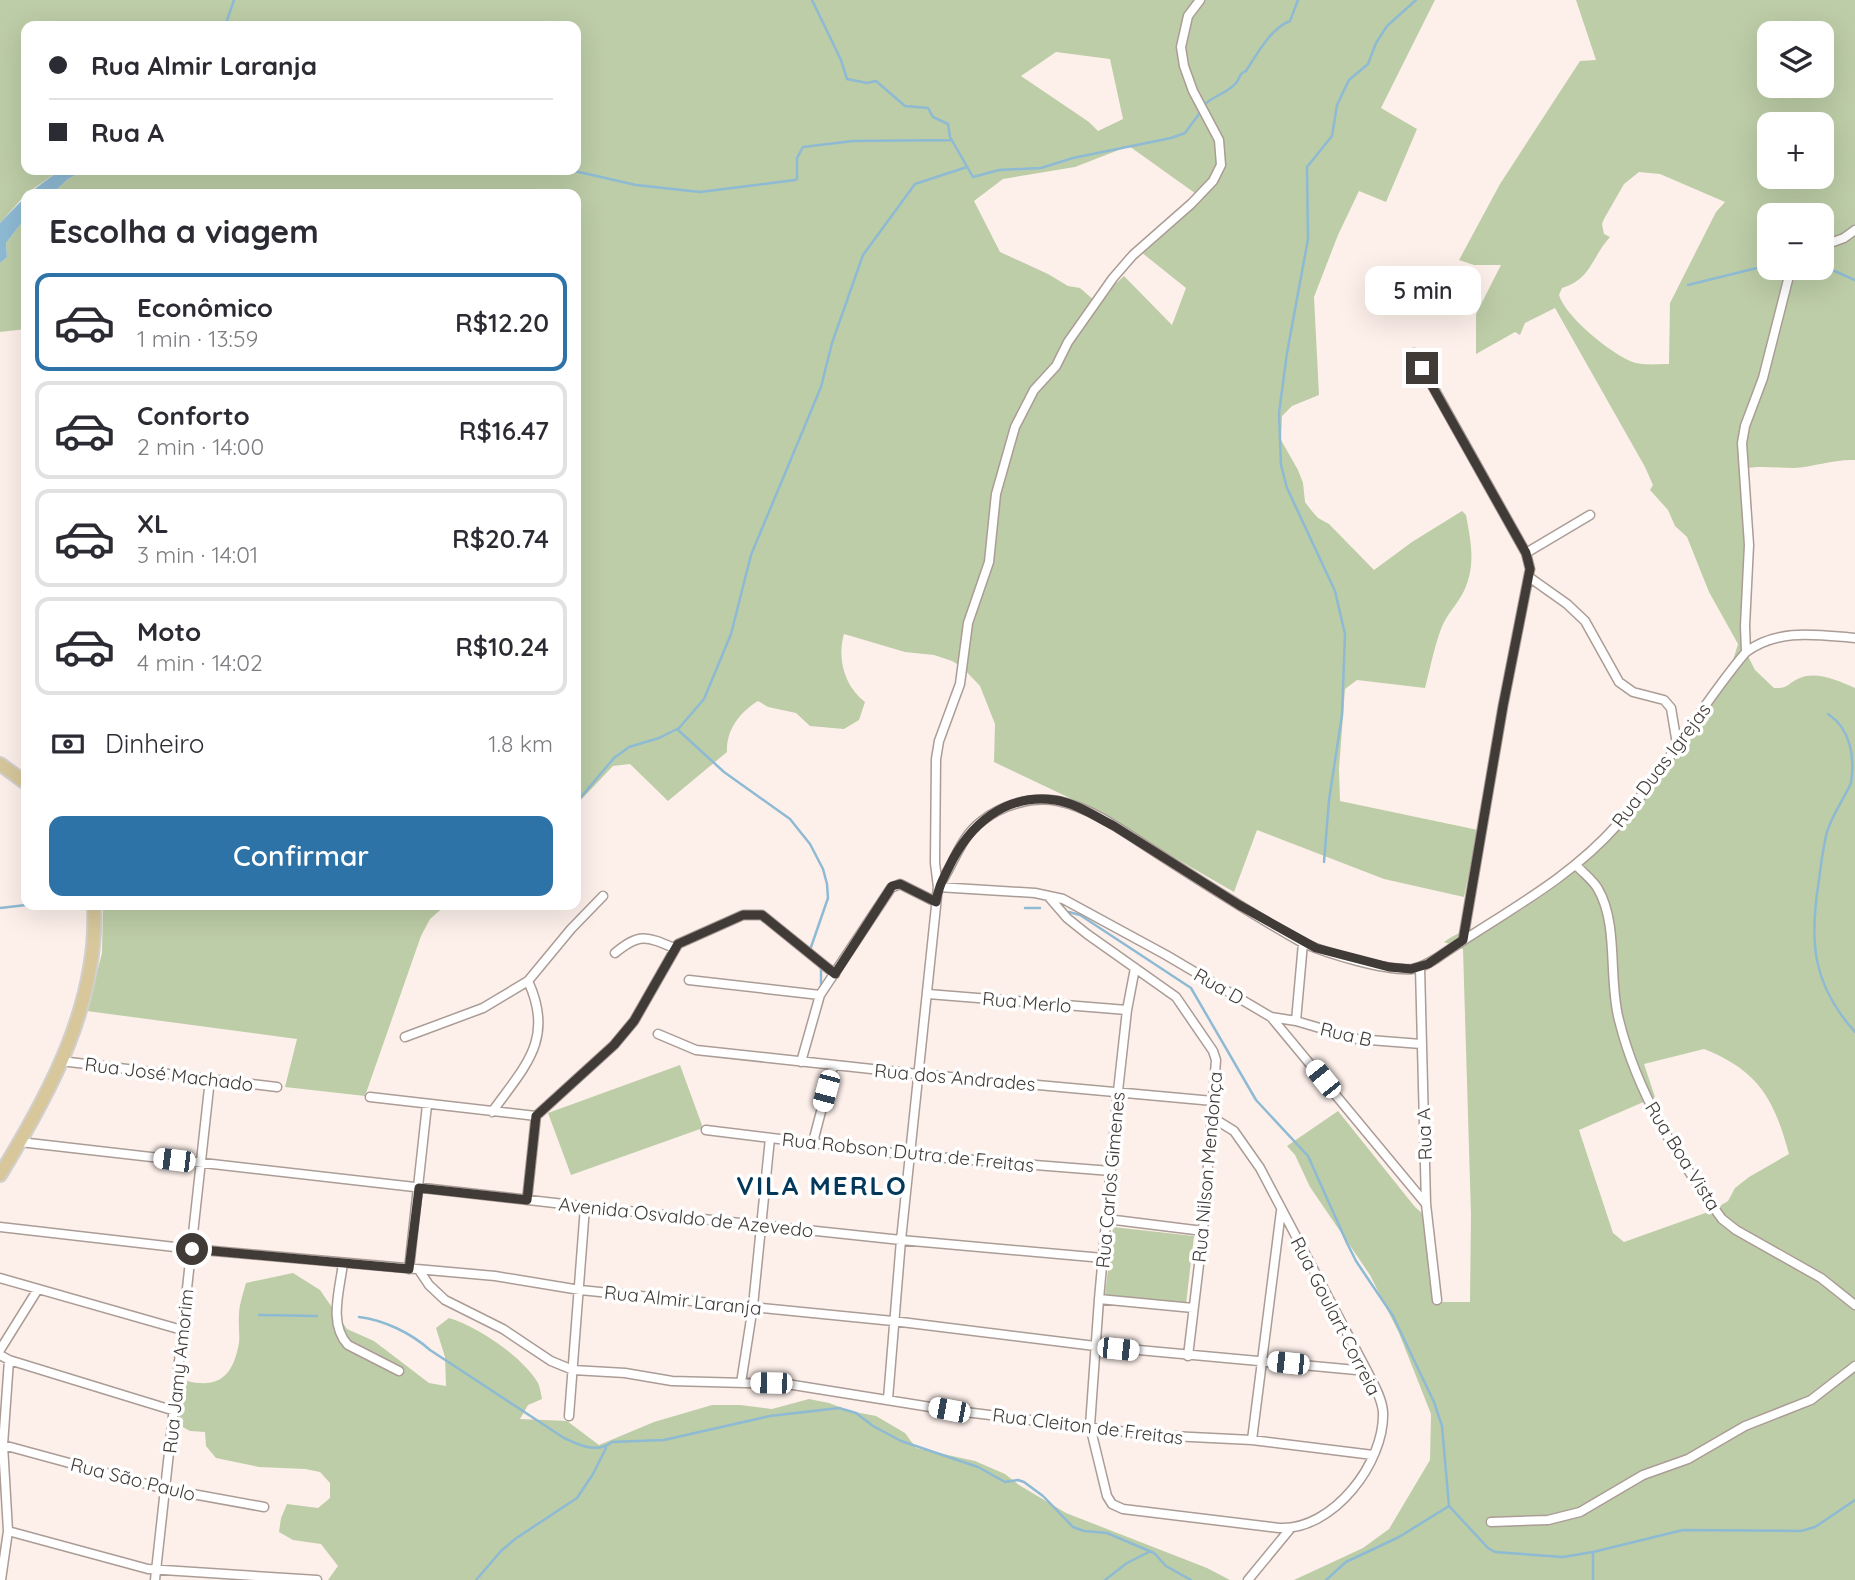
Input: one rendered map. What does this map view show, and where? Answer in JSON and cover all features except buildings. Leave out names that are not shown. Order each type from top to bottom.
[{"type":"main road","points":[[0,764],[21,779]]},
{"type":"main road","points":[[0,1175],[46,1098],[77,1017],[89,975],[94,910]]},
{"type":"street","points":[[888,1399],[909,1155],[938,887],[936,759],[939,741],[960,684],[968,623],[989,562],[996,494],[1015,427],[1034,390],[1056,366],[1068,342],[1113,278],[1133,255],[1213,181],[1221,165],[1219,140],[1193,91],[1184,66],[1181,47],[1188,16],[1200,0]]},
{"type":"street","points":[[1834,242],[1855,230]]},
{"type":"street","points":[[1746,652],[1749,545],[1742,443],[1745,426],[1766,368],[1788,280]]},
{"type":"street","points":[[1414,353],[1526,553],[1530,569],[1503,706],[1463,940]]},
{"type":"street","points":[[1526,553],[1590,515]]},
{"type":"street","points":[[1529,577],[1567,604],[1585,621],[1619,681],[1633,692],[1664,700],[1671,708],[1677,744]]},
{"type":"street","name":"Rua Duas Igrejas","points":[[1420,967],[1551,885],[1576,865],[1618,824],[1746,652],[1779,636],[1803,634],[1855,638]]},
{"type":"street","points":[[938,887],[961,843],[984,819],[1017,804],[1054,800],[1114,826],[1304,943],[1327,952],[1389,967],[1420,967]]},
{"type":"street","name":"Rua Boa Vista","points":[[1576,865],[1597,887],[1605,905],[1618,1018],[1646,1096],[1668,1137],[1722,1219],[1736,1230],[1798,1264],[1855,1305]]},
{"type":"street","points":[[801,1062],[820,995],[892,886],[900,884],[936,902]]},
{"type":"street","name":"Rua D","points":[[938,887],[1047,895],[1077,906],[1272,1017],[1426,1204]]},
{"type":"street","points":[[1047,895],[1067,918],[1135,968]]},
{"type":"street","points":[[405,1037],[483,1008],[528,981],[571,929],[603,896]]},
{"type":"street","points":[[527,1200],[536,1116],[614,1045],[634,1021],[674,948],[692,937],[743,915],[756,914],[768,918],[835,974]]},
{"type":"street","points":[[615,953],[631,940],[642,937],[674,948]]},
{"type":"street","points":[[1296,1021],[1304,943]]},
{"type":"street","name":"Rua A","points":[[1420,967],[1426,1204],[1437,1300]]},
{"type":"street","name":"Rua Carlos Gimenes","points":[[1135,968],[1126,1010],[1118,1091],[1090,1426],[1107,1496],[1112,1504],[1123,1509],[1290,1529]]},
{"type":"street","name":"Rua Nilson Mendonça","points":[[1135,968],[1176,997],[1213,1051],[1216,1068],[1203,1231],[1188,1356]]},
{"type":"street","points":[[690,980],[820,995]]},
{"type":"street","points":[[492,1112],[521,1071],[539,1036],[540,1011],[528,981]]},
{"type":"street","name":"Rua Merlo","points":[[928,994],[1126,1010]]},
{"type":"street","name":"Rua B","points":[[1272,1017],[1296,1021],[1357,1039],[1421,1044]]},
{"type":"street","name":"Rua dos Andrades","points":[[658,1034],[696,1050],[833,1066],[1213,1101]]},
{"type":"street","name":"Rua José Machado","points":[[61,1061],[277,1087]]},
{"type":"street","points":[[813,1142],[833,1066]]},
{"type":"street","name":"Rua Jamy Amorim","points":[[155,1580],[210,1079]]},
{"type":"street","points":[[370,1097],[536,1116]]},
{"type":"street","points":[[409,1269],[427,1105]]},
{"type":"street","name":"Rua Goulart Correia","points":[[1213,1118],[1237,1134],[1260,1168],[1367,1371],[1380,1398],[1383,1412],[1373,1455],[1360,1481],[1338,1504],[1304,1526],[1290,1529]]},
{"type":"street","name":"Rua Robson Dutra de Freitas","points":[[706,1130],[909,1155],[1111,1171]]},
{"type":"street","points":[[741,1383],[753,1307],[770,1138]]},
{"type":"street","name":"Avenida Osvaldo de Azevedo","points":[[20,1142],[585,1207],[1103,1258]]},
{"type":"street","points":[[569,1416],[585,1207]]},
{"type":"street","points":[[1252,1440],[1281,1209]]},
{"type":"street","points":[[1107,1219],[1203,1231]]},
{"type":"street","name":"Rua Almir Laranja","points":[[0,1227],[192,1249],[518,1279],[580,1290],[893,1321],[1188,1356],[1262,1360],[1367,1371]]},
{"type":"street","points":[[343,1263],[336,1314],[342,1339],[348,1345],[398,1371]]},
{"type":"street","name":"Rua Cleiton de Freitas","points":[[419,1269],[445,1300],[503,1329],[551,1361],[573,1370],[625,1373],[673,1381],[787,1384],[949,1410],[1151,1435],[1252,1440],[1373,1455]]},
{"type":"street","points":[[0,1278],[182,1330]]},
{"type":"street","points":[[0,1350],[38,1289]]},
{"type":"street","points":[[1099,1298],[1193,1308]]},
{"type":"street","points":[[0,1355],[175,1411]]},
{"type":"street","points":[[1,1580],[8,1531],[3,1445],[9,1360]]},
{"type":"street","points":[[1490,1522],[1548,1520],[1580,1512],[1643,1475],[1688,1459],[1745,1426],[1811,1400],[1855,1366]]},
{"type":"street","name":"Rua São Paulo","points":[[3,1445],[166,1489],[264,1507]]},
{"type":"street","points":[[1248,1580],[1290,1529]]},
{"type":"street","points":[[8,1531],[138,1568],[317,1580]]},
{"type":"green space","points":[[0,0],[1435,0],[1381,108],[1417,129],[1386,202],[1359,191],[1338,235],[1314,297],[1319,395],[1292,406],[1282,416],[1281,440],[1298,470],[1303,483],[1305,502],[1318,518],[1329,524],[1374,570],[1462,511],[1466,515],[1471,544],[1468,581],[1441,629],[1425,688],[1357,680],[1345,689],[1339,769],[1340,801],[1478,830],[1464,897],[1384,879],[1257,830],[1234,892],[1076,801],[994,762],[995,724],[980,686],[962,667],[934,655],[905,652],[844,634],[841,652],[844,671],[852,688],[865,702],[859,720],[844,729],[810,726],[796,713],[768,707],[758,701],[735,722],[729,736],[727,752],[668,801],[630,764],[613,766],[581,800],[581,189],[57,189],[76,175],[581,175],[581,21],[21,21],[21,175],[53,175],[33,189],[21,189],[21,200],[0,223]],"holes":[[[1056,52],[1110,59],[1123,119],[1098,131],[1021,76]],[[1129,146],[1199,196],[1141,252],[1186,288],[1172,325],[1124,276],[1096,302],[1080,288],[1068,286],[1000,252],[974,201],[1003,179],[1075,167]]]},
{"type":"green space","points":[[1576,0],[1855,0],[1855,460],[1793,468],[1742,469],[1747,530],[1744,648],[1755,670],[1774,688],[1783,688],[1800,678],[1814,676],[1855,688],[1855,1580],[1294,1580],[1363,1548],[1389,1529],[1430,1460],[1431,1414],[1399,1333],[1370,1275],[1310,1187],[1295,1155],[1287,1146],[1338,1111],[1423,1214],[1433,1302],[1470,1302],[1471,1215],[1463,949],[1444,942],[1458,934],[1494,924],[1518,912],[1563,880],[1605,843],[1642,802],[1706,712],[1724,679],[1738,644],[1709,592],[1687,537],[1675,526],[1668,510],[1650,490],[1653,485],[1645,467],[1555,308],[1525,323],[1520,335],[1515,332],[1476,354],[1476,314],[1501,265],[1474,265],[1459,260],[1500,184],[1580,61],[1596,60]],"holes":[[[1639,172],[1660,174],[1725,202],[1716,212],[1670,303],[1669,364],[1639,364],[1621,356],[1579,323],[1559,295],[1562,288],[1586,273],[1610,237],[1604,234],[1602,224],[1624,184]],[[1704,1049],[1738,1067],[1762,1089],[1770,1102],[1789,1154],[1749,1177],[1735,1188],[1728,1201],[1711,1211],[1624,1242],[1613,1233],[1579,1130],[1655,1097],[1644,1064]]]},
{"type":"green space","points":[[21,224],[21,330],[0,332],[0,263],[7,257],[6,243]]},
{"type":"green space","points":[[103,910],[440,910],[430,919],[421,936],[365,1096],[285,1087],[297,1039],[87,1011],[102,953]]},
{"type":"green space","points":[[680,1065],[703,1128],[571,1175],[548,1113]]},
{"type":"green space","points":[[1113,1227],[1194,1236],[1186,1304],[1105,1295]]},
{"type":"green space","points":[[293,1273],[320,1290],[347,1329],[374,1341],[429,1383],[446,1386],[445,1357],[436,1328],[449,1318],[473,1328],[511,1353],[538,1383],[542,1399],[528,1405],[520,1419],[567,1421],[599,1445],[654,1422],[712,1405],[772,1409],[809,1399],[829,1403],[850,1411],[876,1416],[905,1433],[916,1448],[975,1461],[1005,1474],[1066,1513],[1207,1568],[1230,1580],[328,1580],[338,1566],[321,1544],[293,1540],[279,1532],[287,1504],[318,1508],[330,1498],[330,1483],[320,1472],[259,1467],[216,1458],[206,1446],[205,1432],[190,1431],[177,1424],[187,1381],[216,1381],[229,1371],[233,1364],[239,1343],[239,1311],[246,1283]]},
{"type":"water","points":[[53,175],[76,175],[57,189],[35,189]]},
{"type":"water","points":[[21,201],[21,224],[6,243],[7,257],[0,263],[0,223]]},
{"type":"waterway","points":[[227,21],[234,0]]},
{"type":"waterway","points":[[812,0],[841,60],[847,79],[867,83],[876,81],[905,106],[928,108],[933,117],[948,124],[950,137],[973,177],[999,170],[1041,168],[1073,158],[1171,138],[1185,133],[1199,114]]},
{"type":"waterway","points":[[1203,106],[1236,83],[1271,35],[1290,21],[1298,0]]},
{"type":"waterway","points":[[1324,862],[1329,800],[1342,715],[1345,634],[1335,591],[1287,488],[1281,465],[1279,413],[1308,239],[1307,167],[1332,136],[1337,105],[1349,80],[1368,64],[1376,43],[1387,26],[1416,0]]},
{"type":"waterway","points":[[581,172],[636,185],[700,192],[795,180],[797,158],[803,147],[853,141],[952,140]]},
{"type":"waterway","points":[[581,797],[614,758],[629,747],[659,738],[679,728],[704,699],[731,634],[751,555],[821,387],[832,343],[863,255],[915,184],[967,167]]},
{"type":"waterway","points":[[1688,285],[1757,268]]},
{"type":"waterway","points":[[1834,271],[1855,280]]},
{"type":"waterway","points":[[1828,714],[1842,728],[1850,745],[1852,773],[1851,783],[1832,819],[1822,856],[1814,923],[1815,942],[1822,979],[1830,997],[1855,1032]]},
{"type":"waterway","points":[[677,729],[724,772],[790,819],[810,844],[823,869],[828,898],[810,950]]},
{"type":"waterway","points":[[0,908],[21,906]]},
{"type":"waterway","points":[[1025,908],[1040,908]]},
{"type":"waterway","points":[[1069,912],[1080,915],[1191,988],[1256,1100],[1308,1156],[1356,1261],[1393,1316],[1434,1402],[1442,1426],[1449,1506],[1488,1548],[1495,1552],[1563,1557],[1683,1530],[1801,1531],[1815,1527],[1855,1500]]},
{"type":"waterway","points":[[821,967],[821,988]]},
{"type":"waterway","points":[[259,1315],[317,1316]]},
{"type":"waterway","points":[[359,1317],[387,1324],[406,1333],[564,1438],[588,1447],[606,1446],[612,1442],[664,1440],[770,1416],[839,1408],[856,1413],[901,1441],[978,1467],[1005,1482],[1024,1482],[1043,1496],[1073,1527],[1107,1533],[1154,1553],[1166,1566],[1191,1580]]},
{"type":"waterway","points":[[476,1580],[515,1539],[577,1498],[606,1448]]},
{"type":"waterway","points":[[1326,1580],[1346,1562],[1399,1537],[1449,1506]]},
{"type":"waterway","points":[[1105,1580],[1127,1563],[1149,1552]]},
{"type":"waterway","points":[[1593,1552],[1593,1580]]},
{"type":"district","name":"VILA MERLO","points":[[822,1185]]},
{"type":"route","points":[[192,1249],[409,1269],[419,1188],[527,1200],[536,1116],[614,1045],[634,1021],[678,944],[743,915],[762,915],[835,974],[892,886],[900,884],[936,902],[938,887],[968,834],[984,819],[1017,804],[1054,800],[1087,812],[1114,826],[1274,926],[1327,952],[1389,967],[1411,969],[1428,964],[1463,940],[1503,706],[1530,569],[1526,553],[1422,368]]}]
